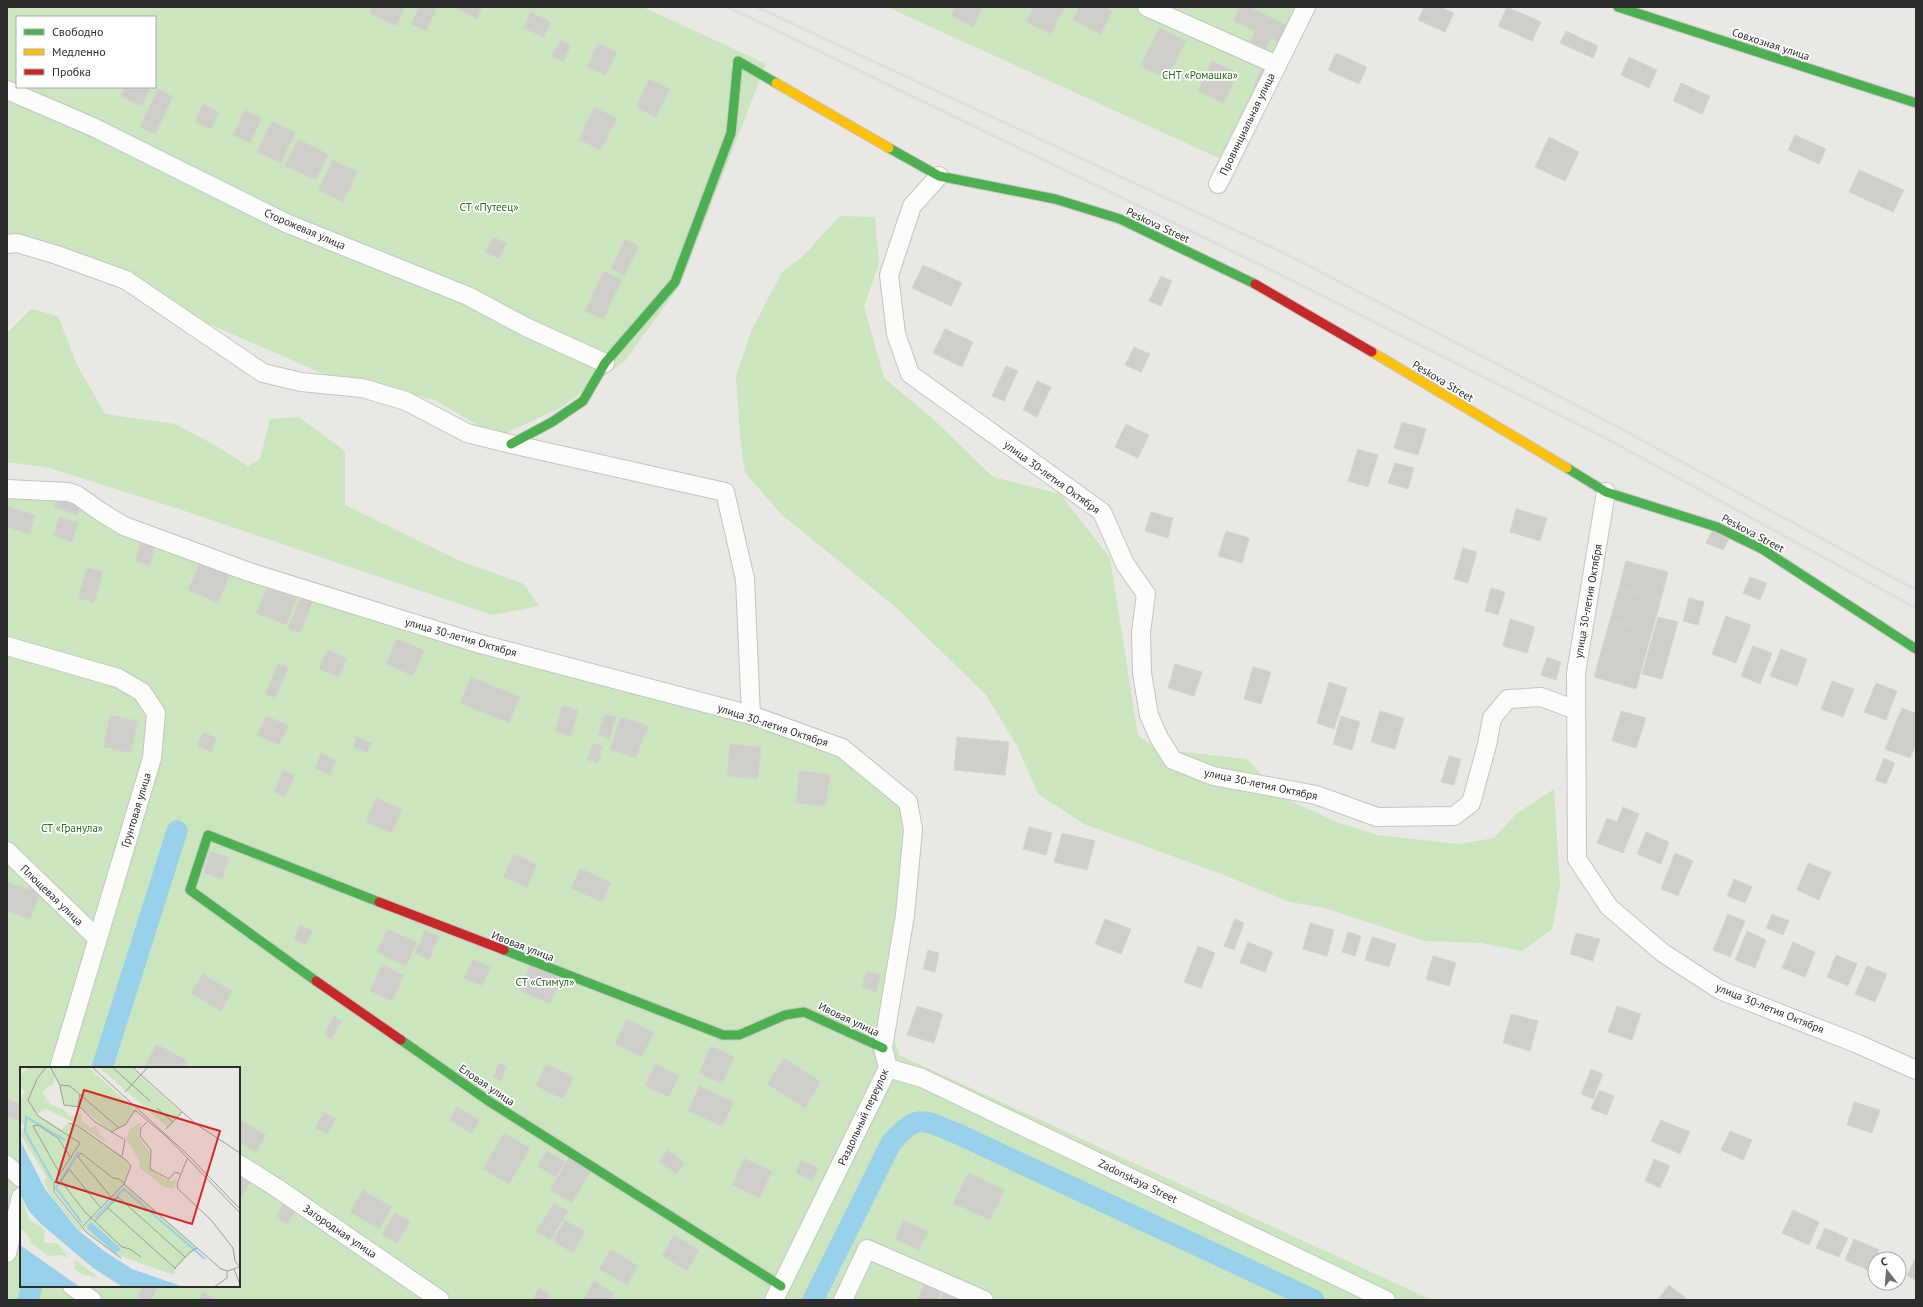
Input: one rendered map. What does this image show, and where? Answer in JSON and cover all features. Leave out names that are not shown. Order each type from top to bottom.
[{"type":"street","name":"Провинциальная улица","points":[[1147,7],[1277,65]]},
{"type":"street","name":"Провинциальная улица","points":[[1218,184],[1306,7]]},
{"type":"street","name":"Совхозная улица","points":[[1618,7],[1835,78],[1916,102]]},
{"type":"street","name":"Peskova Street","points":[[605,363],[675,282],[731,132],[738,61],[939,176],[1055,199],[1120,219],[1264,288],[1606,492],[1718,527],[1762,549],[1916,649]]},
{"type":"street","name":"Сторожевая улица","points":[[7,90],[93,127],[286,223],[468,296],[526,327],[605,363]]},
{"type":"street","name":"улица 30-летия Октября","points":[[939,176],[912,206],[889,275],[896,334],[910,374],[1102,512],[1125,564],[1146,594],[1141,632],[1142,673],[1149,714],[1159,738],[1173,760],[1213,776],[1316,795],[1377,817],[1454,816],[1471,803],[1487,745],[1492,718],[1508,699],[1541,697],[1576,710]]},
{"type":"street","points":[[7,244],[17,243],[126,280],[263,373],[301,382],[362,388],[406,401],[467,433],[724,492],[746,579],[751,715]]},
{"type":"street","points":[[511,444],[552,422],[583,401],[605,363]]},
{"type":"street","name":"улица 30-летия Октября","points":[[7,489],[68,492],[86,500],[101,512],[124,526],[249,572],[477,643],[751,715],[842,748],[908,802]]},
{"type":"street","name":"улица 30-летия Октября","points":[[1606,492],[1576,673],[1577,859],[1609,907],[1663,953],[1720,990],[1858,1044],[1916,1070]]},
{"type":"street","name":"Грунтовая улица","points":[[7,646],[118,678],[142,692],[156,712],[152,758],[59,1067]]},
{"type":"street","name":"Раздольный переулок","points":[[778,1293],[888,1068],[883,1048],[905,915],[913,829],[908,802]]},
{"type":"street","name":"Ивовая улица","points":[[190,890],[208,835],[723,1035],[739,1034],[791,1012],[804,1012],[883,1048]]},
{"type":"street","name":"Плющевая улица","points":[[7,851],[97,938]]},
{"type":"street","name":"Еловая улица","points":[[190,890],[265,945],[490,1102],[778,1293]]},
{"type":"street","name":"Zadonskaya Street","points":[[888,1068],[922,1078],[1386,1300]]},
{"type":"street","points":[[7,1165],[20,1177]]},
{"type":"street","name":"Загородная улица","points":[[240,1165],[289,1196],[440,1300]]},
{"type":"street","points":[[7,1253],[20,1201]]},
{"type":"street","points":[[842,1300],[867,1249],[984,1300]]},
{"type":"street","points":[[73,1287],[92,1300]]},
{"type":"green space","name":"СТ «Путеец»","points":[[7,7],[643,7],[766,64],[680,285],[625,361],[560,408],[498,437],[435,400],[324,374],[32,247],[7,253]]},
{"type":"green space","name":"СНТ «Ромашка»","points":[[887,7],[1308,7],[1232,164]]},
{"type":"green space","points":[[840,216],[875,217],[879,264],[864,306],[884,378],[932,418],[993,477],[1060,494],[1110,558],[1138,735],[1156,749],[1247,759],[1282,797],[1339,823],[1378,835],[1459,844],[1494,838],[1516,814],[1554,789],[1560,887],[1552,929],[1522,951],[1482,943],[1425,941],[1325,908],[1290,902],[1219,873],[1084,824],[1038,794],[1017,746],[986,695],[898,609],[782,515],[745,473],[740,437],[736,376],[752,329],[782,272],[802,257]]},
{"type":"green space","points":[[31,309],[58,316],[77,365],[105,414],[175,424],[213,444],[248,466],[260,459],[270,419],[299,417],[345,451],[345,505],[458,560],[524,584],[539,606],[492,615],[176,508],[46,467],[7,462],[7,333]]},
{"type":"green space","name":"СТ «Стимул»","points":[[7,489],[61,495],[379,608],[770,717],[880,775],[910,811],[892,1031],[899,1055],[1432,1300],[7,1300]]},
{"type":"building","points":[[372,7],[405,7],[396,26],[369,13]]},
{"type":"building","points":[[419,7],[430,7],[436,10],[426,31],[411,24]]},
{"type":"building","points":[[454,7],[482,7],[477,19]]},
{"type":"building","points":[[955,7],[983,7],[973,27],[951,16]]},
{"type":"building","points":[[1034,7],[1064,7],[1051,34],[1026,22]]},
{"type":"building","points":[[1079,7],[1103,7],[1112,11],[1101,34],[1073,20]]},
{"type":"building","points":[[1240,7],[1250,7],[1289,26],[1281,43],[1271,38],[1266,49],[1250,42],[1255,31],[1233,21]]},
{"type":"building","points":[[1424,7],[1440,7],[1454,13],[1445,32],[1418,20]]},
{"type":"building","points":[[1507,7],[1541,22],[1532,41],[1498,26]]},
{"type":"building","points":[[531,12],[551,22],[543,37],[523,28]]},
{"type":"building","points":[[1159,28],[1186,41],[1167,79],[1140,66]]},
{"type":"building","points":[[1566,31],[1598,46],[1593,58],[1560,43]]},
{"type":"building","points":[[560,40],[571,45],[563,62],[552,57]]},
{"type":"building","points":[[598,43],[617,52],[606,75],[587,67]]},
{"type":"building","points":[[1336,53],[1367,67],[1359,84],[1328,70]]},
{"type":"building","points":[[1629,57],[1657,70],[1649,88],[1621,75]]},
{"type":"building","points":[[1212,61],[1238,73],[1224,103],[1198,91]]},
{"type":"building","points":[[1262,68],[1269,72],[1261,90],[1253,86]]},
{"type":"building","points":[[649,79],[670,89],[656,117],[636,107]]},
{"type":"building","points":[[1681,83],[1710,96],[1702,114],[1673,101]]},
{"type":"building","points":[[125,88],[150,89],[142,106],[121,96]]},
{"type":"building","points":[[158,89],[173,97],[155,134],[140,127]]},
{"type":"building","points":[[203,104],[219,112],[211,129],[195,122]]},
{"type":"building","points":[[594,107],[617,118],[601,150],[579,140]]},
{"type":"building","points":[[245,110],[262,118],[250,143],[233,135]]},
{"type":"building","points":[[272,121],[295,133],[281,163],[257,152]]},
{"type":"building","points":[[1795,135],[1826,149],[1819,164],[1788,150]]},
{"type":"building","points":[[1549,137],[1579,152],[1565,181],[1535,167]]},
{"type":"building","points":[[298,139],[328,154],[316,180],[285,166]]},
{"type":"building","points":[[333,160],[358,172],[343,202],[318,190]]},
{"type":"building","points":[[1859,170],[1904,190],[1893,212],[1849,192]]},
{"type":"building","points":[[493,237],[507,243],[499,259],[485,252]]},
{"type":"building","points":[[625,239],[639,246],[625,275],[611,269]]},
{"type":"building","points":[[923,265],[962,283],[951,306],[912,288]]},
{"type":"building","points":[[604,271],[622,280],[603,319],[585,311]]},
{"type":"building","points":[[1161,276],[1172,281],[1161,306],[1149,301]]},
{"type":"building","points":[[945,329],[973,342],[962,367],[933,353]]},
{"type":"building","points":[[1134,347],[1150,354],[1141,372],[1125,365]]},
{"type":"building","points":[[1006,366],[1018,371],[1004,401],[992,396]]},
{"type":"building","points":[[1037,381],[1051,387],[1037,417],[1023,410]]},
{"type":"building","points":[[1402,422],[1426,429],[1418,455],[1394,448]]},
{"type":"building","points":[[1126,424],[1149,435],[1138,458],[1115,447]]},
{"type":"building","points":[[1358,449],[1378,455],[1368,487],[1348,481]]},
{"type":"building","points":[[1395,463],[1414,468],[1408,489],[1388,483]]},
{"type":"building","points":[[57,498],[81,507],[77,515],[54,507]]},
{"type":"building","points":[[7,506],[35,515],[29,534],[7,527]]},
{"type":"building","points":[[1516,509],[1547,518],[1540,541],[1510,532]]},
{"type":"building","points":[[1151,512],[1173,518],[1168,538],[1145,531]]},
{"type":"building","points":[[59,517],[78,523],[72,542],[53,536]]},
{"type":"building","points":[[1226,531],[1249,538],[1242,563],[1218,556]]},
{"type":"building","points":[[1712,531],[1729,539],[1723,550],[1706,543]]},
{"type":"building","points":[[142,538],[156,543],[150,565],[135,561]]},
{"type":"building","points":[[1463,548],[1477,552],[1468,583],[1454,579]]},
{"type":"building","points":[[1626,561],[1668,572],[1661,600],[1619,588]]},
{"type":"building","points":[[200,562],[230,574],[218,603],[188,590]]},
{"type":"building","points":[[87,568],[103,572],[94,603],[78,598]]},
{"type":"building","points":[[1750,577],[1767,583],[1760,600],[1743,593]]},
{"type":"building","points":[[269,583],[298,595],[286,625],[256,613]]},
{"type":"building","points":[[1491,588],[1505,592],[1498,615],[1485,611]]},
{"type":"building","points":[[1619,588],[1661,600],[1652,631],[1610,620]]},
{"type":"building","points":[[303,593],[314,598],[300,633],[288,628]]},
{"type":"building","points":[[1689,598],[1704,602],[1698,625],[1683,621]]},
{"type":"building","points":[[1726,616],[1751,625],[1736,663],[1712,654]]},
{"type":"building","points":[[1658,617],[1678,622],[1662,679],[1642,674]]},
{"type":"building","points":[[1510,619],[1535,627],[1527,653],[1503,646]]},
{"type":"building","points":[[1610,620],[1652,631],[1636,689],[1594,677]]},
{"type":"building","points":[[397,639],[424,650],[413,676],[386,664]]},
{"type":"building","points":[[1753,646],[1772,653],[1760,684],[1741,676]]},
{"type":"building","points":[[1781,649],[1807,659],[1797,686],[1770,676]]},
{"type":"building","points":[[327,650],[347,658],[339,677],[319,669]]},
{"type":"building","points":[[1547,657],[1561,662],[1556,680],[1541,675]]},
{"type":"building","points":[[278,664],[288,668],[275,698],[265,694]]},
{"type":"building","points":[[1175,664],[1202,672],[1194,696],[1168,688]]},
{"type":"building","points":[[1253,667],[1271,672],[1261,704],[1244,699]]},
{"type":"building","points":[[471,677],[520,697],[509,723],[460,703]]},
{"type":"building","points":[[1832,681],[1854,689],[1843,717],[1821,709]]},
{"type":"building","points":[[1329,682],[1347,688],[1334,729],[1317,723]]},
{"type":"building","points":[[1876,683],[1897,691],[1886,720],[1864,712]]},
{"type":"building","points":[[562,706],[578,710],[571,736],[555,732]]},
{"type":"building","points":[[1902,708],[1916,713],[1916,744],[1910,758],[1885,749]]},
{"type":"building","points":[[1380,711],[1404,718],[1395,749],[1371,742]]},
{"type":"building","points":[[1621,711],[1646,718],[1636,748],[1612,741]]},
{"type":"building","points":[[605,714],[616,717],[609,739],[598,735]]},
{"type":"building","points":[[110,715],[138,721],[131,753],[103,747]]},
{"type":"building","points":[[266,716],[288,725],[280,745],[257,735]]},
{"type":"building","points":[[1341,716],[1360,722],[1352,750],[1333,744]]},
{"type":"building","points":[[621,717],[648,726],[636,758],[610,749]]},
{"type":"building","points":[[203,732],[217,738],[211,752],[197,746]]},
{"type":"building","points":[[357,737],[372,743],[368,753],[353,747]]},
{"type":"building","points":[[957,737],[1009,742],[1005,775],[954,770]]},
{"type":"building","points":[[593,743],[603,746],[598,763],[587,760]]},
{"type":"building","points":[[730,744],[761,747],[758,779],[727,776]]},
{"type":"building","points":[[321,753],[336,760],[330,775],[315,768]]},
{"type":"building","points":[[1449,756],[1461,759],[1454,785],[1441,782]]},
{"type":"building","points":[[1884,758],[1895,763],[1886,784],[1875,780]]},
{"type":"building","points":[[283,770],[295,775],[285,797],[274,792]]},
{"type":"building","points":[[799,771],[830,774],[826,806],[796,803]]},
{"type":"building","points":[[376,798],[402,809],[392,833],[366,822]]},
{"type":"building","points":[[1623,807],[1639,814],[1623,853],[1597,843],[1607,818],[1617,822]]},
{"type":"building","points":[[1029,827],[1052,833],[1046,855],[1023,849]]},
{"type":"building","points":[[1646,832],[1669,842],[1661,864],[1637,854]]},
{"type":"building","points":[[1062,833],[1095,841],[1087,870],[1054,862]]},
{"type":"building","points":[[210,852],[229,857],[222,879],[204,873]]},
{"type":"building","points":[[1675,853],[1693,861],[1678,896],[1661,889]]},
{"type":"building","points":[[514,854],[537,865],[527,887],[503,877]]},
{"type":"building","points":[[1808,863],[1831,872],[1819,900],[1797,890]]},
{"type":"building","points":[[580,868],[611,883],[602,902],[571,888]]},
{"type":"building","points":[[1734,879],[1752,887],[1745,903],[1727,896]]},
{"type":"building","points":[[8,882],[40,893],[30,919],[7,911]]},
{"type":"building","points":[[1728,914],[1745,921],[1730,957],[1713,950]]},
{"type":"building","points":[[1772,914],[1789,921],[1783,935],[1766,928]]},
{"type":"building","points":[[1105,919],[1131,929],[1121,954],[1095,944]]},
{"type":"building","points":[[1235,919],[1244,923],[1234,950],[1224,946]]},
{"type":"building","points":[[1310,923],[1334,930],[1327,956],[1303,949]]},
{"type":"building","points":[[300,925],[313,931],[306,945],[294,939]]},
{"type":"building","points":[[387,929],[417,942],[406,966],[377,952]]},
{"type":"building","points":[[425,930],[439,936],[429,960],[415,953]]},
{"type":"building","points":[[1747,931],[1766,940],[1755,968],[1735,960]]},
{"type":"building","points":[[1348,932],[1361,936],[1355,956],[1342,952]]},
{"type":"building","points":[[1576,933],[1600,939],[1593,961],[1570,954]]},
{"type":"building","points":[[1372,937],[1396,944],[1389,967],[1365,960]]},
{"type":"building","points":[[1248,942],[1273,952],[1265,972],[1240,963]]},
{"type":"building","points":[[1793,942],[1815,952],[1805,977],[1782,968]]},
{"type":"building","points":[[1198,946],[1215,953],[1201,988],[1184,982]]},
{"type":"building","points":[[928,950],[939,953],[935,972],[923,969]]},
{"type":"building","points":[[1836,955],[1857,964],[1848,986],[1827,977]]},
{"type":"building","points":[[1433,956],[1456,963],[1449,986],[1426,979]]},
{"type":"building","points":[[473,959],[491,967],[482,986],[464,978]]},
{"type":"building","points":[[531,964],[562,979],[550,1004],[519,990]]},
{"type":"building","points":[[382,965],[404,975],[392,1001],[370,991]]},
{"type":"building","points":[[1867,966],[1887,974],[1875,1002],[1855,994]]},
{"type":"building","points":[[866,971],[881,975],[876,992],[862,987]]},
{"type":"building","points":[[203,974],[232,991],[221,1011],[191,993]]},
{"type":"building","points":[[917,1006],[943,1014],[934,1043],[907,1035]]},
{"type":"building","points":[[1617,1006],[1641,1014],[1632,1040],[1608,1032]]},
{"type":"building","points":[[1511,1014],[1538,1021],[1530,1051],[1503,1043]]},
{"type":"building","points":[[334,1016],[342,1021],[331,1039],[324,1034]]},
{"type":"building","points":[[626,1019],[654,1032],[642,1057],[615,1044]]},
{"type":"building","points":[[156,1044],[188,1061],[185,1067],[144,1067]]},
{"type":"building","points":[[711,1046],[734,1057],[722,1084],[699,1073]]},
{"type":"building","points":[[784,1058],[821,1082],[805,1108],[767,1084]]},
{"type":"building","points":[[499,1063],[507,1066],[501,1081],[493,1077]]},
{"type":"building","points":[[546,1064],[574,1077],[563,1099],[536,1086]]},
{"type":"building","points":[[655,1064],[679,1076],[669,1097],[645,1086]]},
{"type":"building","points":[[1591,1069],[1603,1074],[1593,1099],[1581,1094]]},
{"type":"building","points":[[699,1086],[734,1102],[722,1126],[688,1111]]},
{"type":"building","points":[[1599,1090],[1614,1096],[1607,1115],[1591,1109]]},
{"type":"building","points":[[7,1099],[20,1104],[20,1121],[7,1116]]},
{"type":"building","points":[[1854,1102],[1880,1110],[1872,1133],[1847,1125]]},
{"type":"building","points":[[457,1107],[480,1120],[471,1133],[449,1120]]},
{"type":"building","points":[[324,1112],[336,1119],[327,1134],[315,1128]]},
{"type":"building","points":[[240,1120],[266,1135],[256,1152],[240,1143]]},
{"type":"building","points":[[1661,1120],[1690,1132],[1680,1154],[1651,1141]]},
{"type":"building","points":[[1730,1131],[1752,1140],[1743,1160],[1721,1150]]},
{"type":"building","points":[[504,1133],[530,1148],[509,1184],[483,1169]]},
{"type":"building","points":[[668,1150],[685,1163],[676,1174],[659,1161]]},
{"type":"building","points":[[547,1151],[565,1162],[555,1177],[537,1166]]},
{"type":"building","points":[[569,1158],[591,1171],[572,1203],[550,1190]]},
{"type":"building","points":[[744,1158],[772,1171],[760,1198],[732,1185]]},
{"type":"building","points":[[1654,1159],[1670,1166],[1660,1188],[1645,1181]]},
{"type":"building","points":[[801,1160],[818,1168],[812,1181],[796,1173]]},
{"type":"building","points":[[968,1173],[1005,1190],[990,1220],[953,1203]]},
{"type":"building","points":[[240,1177],[250,1182],[240,1199]]},
{"type":"building","points":[[363,1190],[392,1207],[379,1229],[350,1212]]},
{"type":"building","points":[[554,1203],[568,1211],[550,1240],[536,1232]]},
{"type":"building","points":[[283,1205],[295,1212],[288,1224],[276,1217]]},
{"type":"building","points":[[1793,1210],[1819,1222],[1809,1245],[1782,1233]]},
{"type":"building","points":[[395,1213],[410,1222],[397,1243],[382,1234]]},
{"type":"building","points":[[565,1220],[585,1232],[573,1253],[553,1241]]},
{"type":"building","points":[[903,1220],[928,1231],[919,1250],[895,1239]]},
{"type":"building","points":[[1825,1228],[1848,1238],[1839,1257],[1816,1248]]},
{"type":"building","points":[[674,1235],[699,1250],[687,1271],[662,1256]]},
{"type":"building","points":[[1854,1239],[1879,1250],[1867,1251],[1867,1270],[1845,1260]]},
{"type":"building","points":[[611,1249],[638,1266],[627,1285],[599,1269]]},
{"type":"building","points":[[1916,1256],[1916,1280],[1907,1276]]},
{"type":"building","points":[[594,1281],[614,1293],[610,1300],[583,1300]]},
{"type":"building","points":[[925,1283],[942,1290],[937,1300],[917,1300]]},
{"type":"building","points":[[1669,1285],[1688,1300],[1662,1300],[1659,1298]]},
{"type":"building","points":[[143,1287],[158,1287],[151,1300],[143,1300],[137,1296]]},
{"type":"building","points":[[539,1288],[550,1295],[546,1300],[532,1300]]},
{"type":"building","points":[[203,1292],[216,1300],[198,1300]]},
{"type":"building","points":[[944,1292],[960,1299],[960,1300],[940,1300]]},
{"type":"waterway","points":[[102,1067],[177,831]]},
{"type":"waterway","points":[[813,1300],[891,1143],[908,1127],[915,1123],[922,1122],[937,1125],[958,1134],[1314,1300]]},
{"type":"waterway","points":[[28,1300],[32,1287]]},
{"type":"railway","points":[[728,7],[1271,270],[1609,440],[1916,608]]},
{"type":"railway","points":[[757,7],[1286,254],[1616,426],[1916,590]]},
{"type":"traffic: fast","points":[[1618,7],[1916,103]]},
{"type":"traffic: fast","points":[[511,444],[552,422],[583,401],[605,363],[675,282],[731,133],[738,61],[776,83]]},
{"type":"traffic: fast","points":[[889,148],[939,176],[1055,199],[1120,219],[1255,284]]},
{"type":"traffic: fast","points":[[1567,468],[1606,492],[1717,527],[1762,549],[1916,649]]},
{"type":"traffic: fast","points":[[316,981],[190,890],[208,835],[379,902]]},
{"type":"traffic: fast","points":[[504,950],[723,1035],[739,1035],[785,1015],[804,1012],[883,1048]]},
{"type":"traffic: fast","points":[[401,1040],[490,1102],[781,1286]]},
{"type":"traffic: slow","points":[[776,83],[889,148]]},
{"type":"traffic: slow","points":[[1372,352],[1567,468]]},
{"type":"traffic: jam","points":[[1255,284],[1372,352]]},
{"type":"traffic: jam","points":[[379,902],[504,950]]},
{"type":"traffic: jam","points":[[316,981],[401,1040]]},
{"type":"park label","name":"СТ «Гранула»","points":[[72,828]]}]
